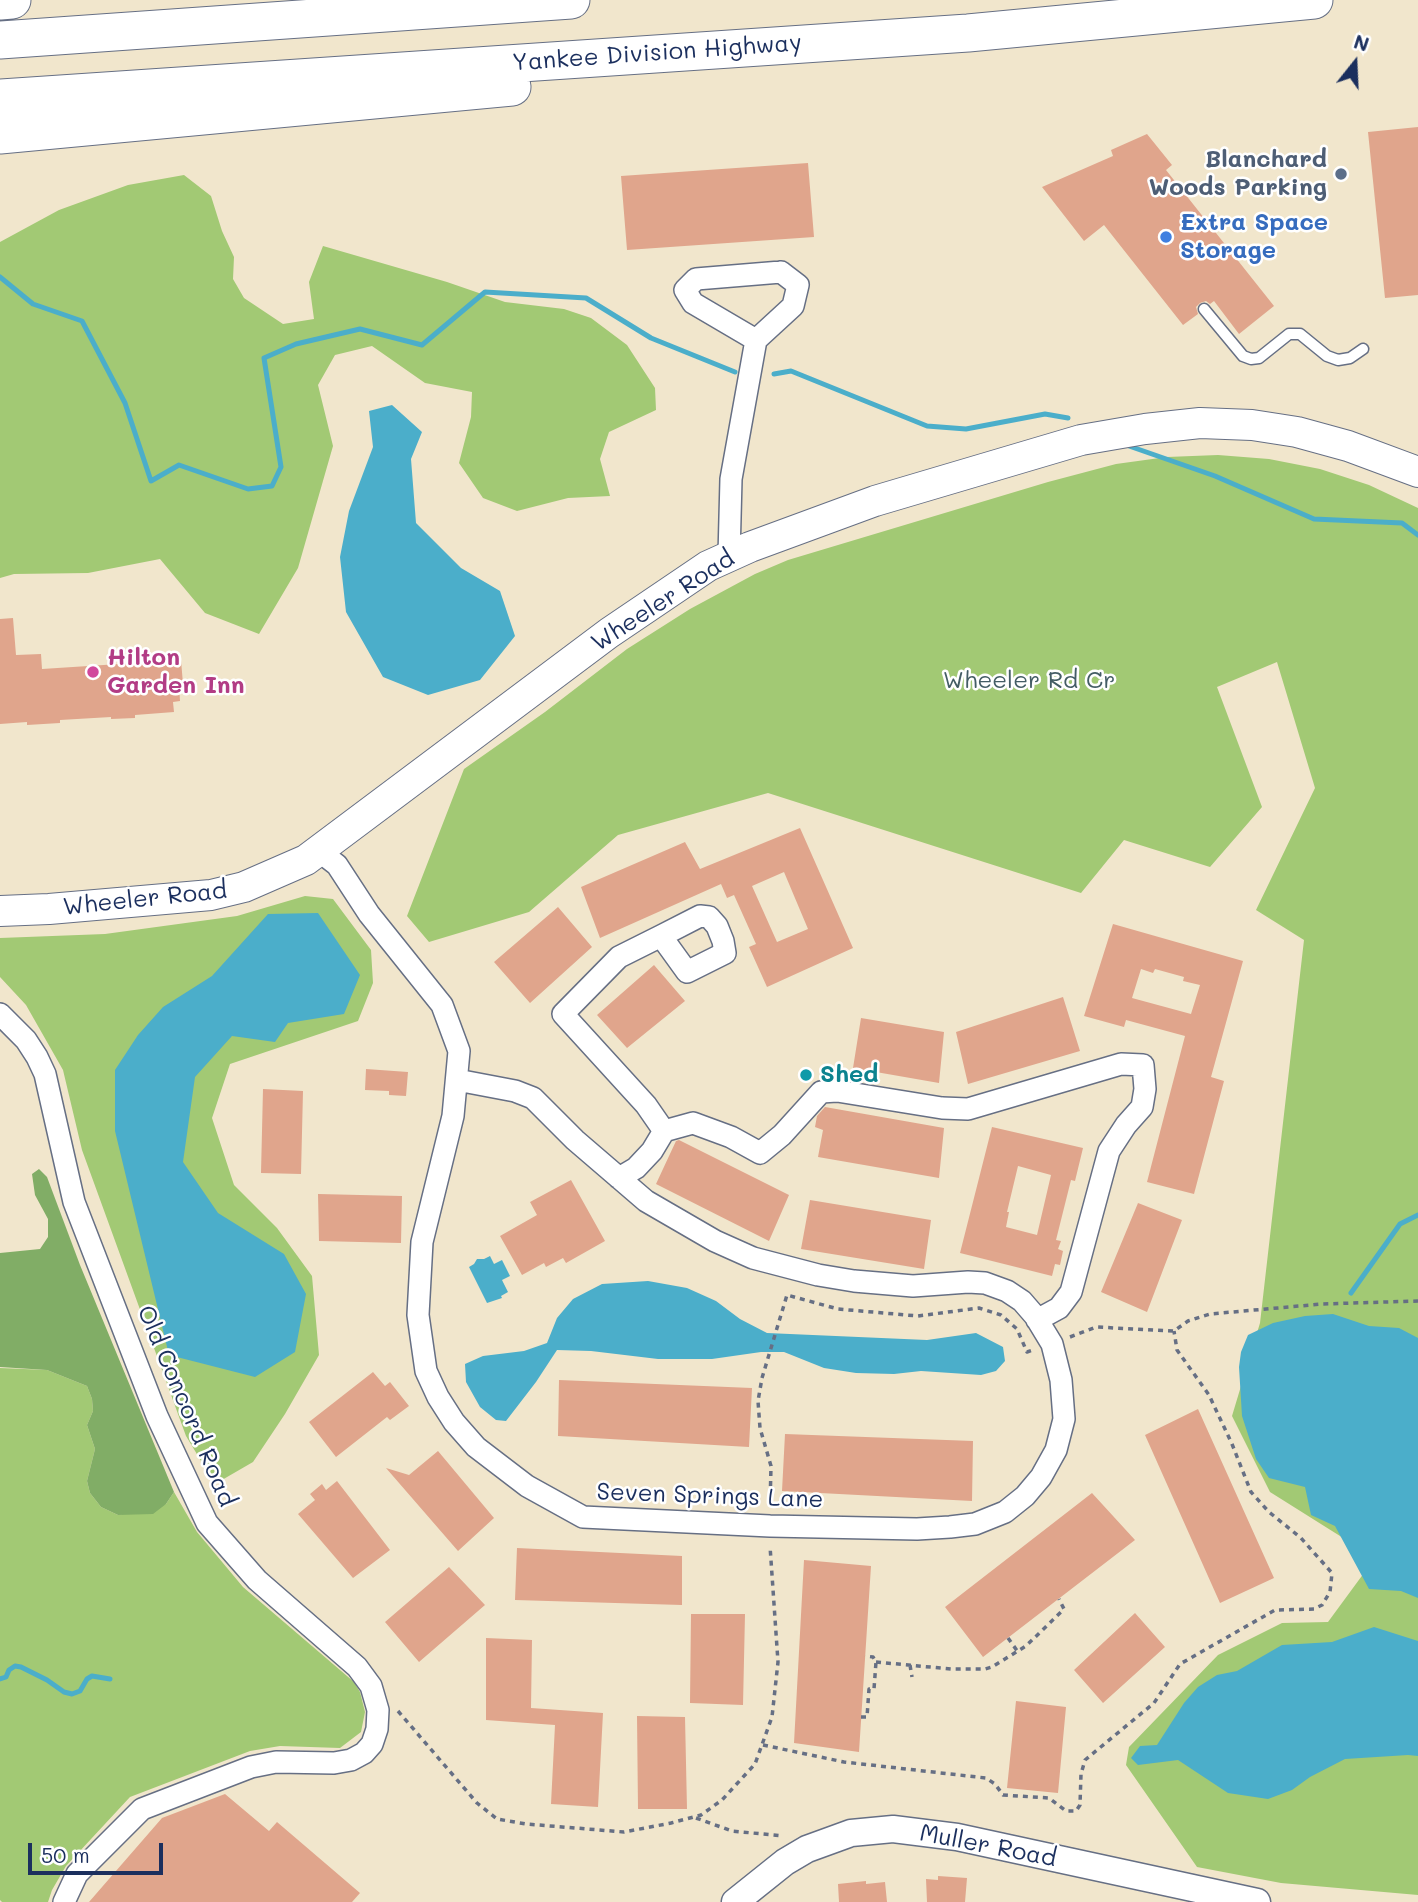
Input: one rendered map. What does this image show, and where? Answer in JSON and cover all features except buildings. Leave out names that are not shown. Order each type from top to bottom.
[{"type":"highway","points":[[0,1],[12,0]]},
{"type":"highway","points":[[0,40],[571,0]]},
{"type":"highway","name":"Yankee Division Highway","points":[[0,98],[649,52],[968,33],[1314,0]]},
{"type":"highway","points":[[0,135],[514,87],[649,52]]},
{"type":"highway","points":[[0,158],[202,127],[262,111]]},
{"type":"main road","name":"Wheeler Road","points":[[0,911],[211,895],[244,887],[306,860],[609,633],[708,566],[875,500],[1081,440],[1145,429],[1200,424],[1252,425],[1297,432],[1348,446],[1418,472]]},
{"type":"street","points":[[729,556],[731,479],[756,340],[793,306],[798,285],[781,272],[696,279],[685,289],[694,303],[756,340]]},
{"type":"street","name":"Seven Springs Lane","points":[[319,851],[337,865],[369,914],[442,1005],[459,1051],[453,1116],[422,1242],[418,1315],[426,1371],[454,1422],[476,1447],[527,1486],[583,1517],[770,1526],[917,1529],[950,1527],[975,1524],[1005,1512],[1025,1496],[1041,1477],[1056,1450],[1064,1419],[1063,1390],[1052,1344],[1022,1301],[1007,1290],[985,1283],[913,1286],[854,1281],[818,1275],[753,1258],[679,1222],[646,1201],[533,1098],[515,1091],[457,1080]]},
{"type":"street","points":[[661,936],[619,957],[563,1014],[646,1105],[664,1131]]},
{"type":"street","name":"Old Concord Road","points":[[0,1014],[26,1040],[45,1074],[74,1202],[157,1416],[207,1523],[257,1580],[358,1667],[376,1698]]},
{"type":"street","points":[[619,1178],[636,1168],[652,1151],[664,1131],[693,1123],[731,1137],[760,1153],[782,1135],[821,1092],[837,1091],[942,1108],[968,1109],[1121,1064],[1143,1065],[1145,1089],[1142,1107],[1109,1151],[1071,1292],[1059,1308],[1037,1320]]},
{"type":"street","points":[[64,1902],[77,1874],[142,1810],[251,1767],[276,1762],[340,1763],[364,1753],[372,1744],[377,1729],[376,1698]]},
{"type":"street","name":"Muller Road","points":[[735,1902],[785,1862],[807,1849],[840,1836],[865,1831],[905,1830],[957,1838],[1257,1902]]},
{"type":"lane","points":[[1204,309],[1243,356],[1251,359],[1259,358],[1289,334],[1300,334],[1326,356],[1338,360],[1350,358],[1363,349]]},
{"type":"path","points":[[376,1698],[391,1703],[477,1803],[497,1819],[624,1832],[694,1817],[708,1811],[730,1793],[755,1764],[763,1745],[772,1717],[778,1673],[770,1526],[771,1466],[760,1428],[758,1401],[762,1378],[787,1295],[838,1309],[918,1316],[979,1308],[1001,1315],[1017,1329],[1027,1352],[1096,1327],[1174,1331],[1188,1321],[1210,1314],[1322,1304],[1418,1301]]},
{"type":"path","points":[[763,1745],[844,1762],[986,1778],[995,1784],[1003,1795],[1049,1798],[1066,1811],[1076,1811],[1080,1805],[1081,1774],[1085,1760],[1154,1703],[1180,1664],[1275,1610],[1314,1609],[1322,1605],[1330,1592],[1332,1573],[1301,1538],[1251,1492],[1209,1395],[1177,1350],[1174,1331]]},
{"type":"path","points":[[876,1662],[985,1669],[1018,1652],[1064,1609],[1059,1599]]},
{"type":"path","points":[[1008,1639],[1018,1652]]},
{"type":"path","points":[[861,1717],[867,1717],[869,1689],[874,1689],[876,1662],[873,1657],[865,1656]]},
{"type":"path","points":[[911,1665],[912,1677]]},
{"type":"path","points":[[694,1817],[732,1831],[784,1836],[785,1862]]},
{"type":"green space","points":[[184,175],[211,196],[234,257],[233,279],[244,298],[283,324],[314,319],[309,282],[323,246],[505,302],[564,309],[591,318],[627,345],[655,388],[656,410],[609,432],[600,459],[610,496],[568,498],[517,511],[483,498],[459,463],[471,417],[472,392],[425,383],[372,346],[335,355],[318,385],[333,446],[298,568],[259,634],[205,613],[160,559],[88,573],[14,574],[0,578],[0,242],[59,210],[128,185]]},
{"type":"green space","name":"Wheeler Rd Cr","points":[[1218,455],[1269,459],[1320,469],[1369,485],[1418,508],[1418,1895],[1281,1883],[1197,1867],[1126,1765],[1129,1747],[1218,1655],[1282,1623],[1328,1622],[1375,1558],[1270,1492],[1232,1416],[1260,1323],[1304,940],[1256,910],[1315,788],[1277,662],[1217,687],[1262,807],[1210,867],[1124,840],[1081,893],[768,793],[618,835],[529,912],[429,942],[407,916],[464,769],[545,712],[627,649],[690,609],[755,574],[788,560],[1048,482],[1116,464],[1167,457]]},
{"type":"green space","points":[[305,896],[333,899],[371,950],[373,983],[358,1021],[230,1064],[212,1118],[234,1185],[277,1228],[312,1276],[319,1355],[253,1462],[215,1484],[186,1436],[82,1150],[63,1070],[26,1005],[0,977],[0,938],[105,934],[237,916]]},
{"type":"green space","points":[[39,1169],[47,1177],[80,1265],[174,1492],[166,1504],[153,1514],[118,1515],[101,1507],[90,1493],[87,1481],[95,1449],[87,1425],[93,1411],[87,1386],[47,1370],[0,1367],[0,1253],[40,1249],[48,1237],[48,1219],[35,1195],[32,1174]]},
{"type":"green space","points":[[0,1368],[47,1370],[87,1386],[93,1411],[87,1425],[95,1449],[87,1481],[90,1493],[101,1507],[118,1515],[166,1504],[174,1492],[197,1532],[243,1587],[354,1682],[360,1692],[365,1712],[361,1732],[340,1748],[280,1746],[250,1751],[130,1797],[66,1866],[48,1902],[0,1900]]},
{"type":"water","points":[[392,405],[422,432],[411,459],[416,523],[461,568],[500,591],[515,636],[480,680],[428,695],[383,677],[346,612],[340,557],[349,511],[373,447],[369,411]]},
{"type":"water","points":[[318,913],[360,975],[344,1014],[288,1023],[275,1042],[232,1036],[195,1077],[183,1162],[218,1213],[284,1254],[306,1294],[295,1352],[255,1377],[169,1355],[115,1131],[115,1070],[138,1035],[163,1007],[212,976],[268,914]]},
{"type":"water","points":[[490,1256],[494,1264],[502,1260],[510,1276],[502,1280],[508,1292],[501,1296],[502,1298],[487,1303],[469,1267],[477,1259]]},
{"type":"water","points":[[648,1281],[687,1288],[716,1301],[740,1319],[767,1333],[927,1340],[976,1333],[1003,1347],[1005,1361],[996,1371],[981,1375],[921,1371],[894,1374],[856,1373],[824,1368],[784,1352],[761,1352],[712,1359],[658,1359],[557,1350],[506,1421],[496,1420],[480,1407],[466,1382],[465,1364],[483,1356],[524,1351],[547,1343],[557,1318],[573,1299],[602,1284]]},
{"type":"water","points":[[1333,1314],[1369,1326],[1399,1328],[1418,1338],[1418,1598],[1401,1591],[1369,1589],[1335,1526],[1311,1515],[1305,1487],[1269,1478],[1256,1459],[1242,1416],[1239,1367],[1241,1352],[1248,1335],[1273,1323],[1305,1316]]},
{"type":"water","points":[[1374,1627],[1418,1641],[1418,1756],[1345,1759],[1310,1777],[1292,1790],[1268,1799],[1228,1793],[1178,1760],[1138,1765],[1131,1758],[1140,1746],[1157,1745],[1184,1703],[1198,1687],[1217,1675],[1237,1671],[1282,1645],[1332,1642]]},
{"type":"waterway","points":[[0,277],[33,304],[82,321],[125,403],[151,481],[179,465],[248,489],[272,486],[281,467],[264,358],[296,344],[360,329],[422,345],[485,292],[586,298],[651,338],[735,372]]},
{"type":"waterway","points":[[774,374],[791,371],[927,426],[966,429],[1045,414],[1068,418]]},
{"type":"waterway","points":[[1129,446],[1215,476],[1314,519],[1402,523],[1418,535]]},
{"type":"waterway","points":[[1351,1293],[1400,1224],[1418,1215]]},
{"type":"waterway","points":[[0,1679],[6,1677],[9,1670],[15,1666],[21,1667],[72,1694],[80,1691],[92,1676],[110,1679]]},
{"type":"place","name":"Blanchard Woods Parking","points":[[1341,174]]},
{"type":"place","name":"Extra Space Storage","points":[[1166,237]]},
{"type":"place","name":"Hilton Garden Inn","points":[[93,672]]},
{"type":"place","name":"Shed","points":[[806,1075]]}]
